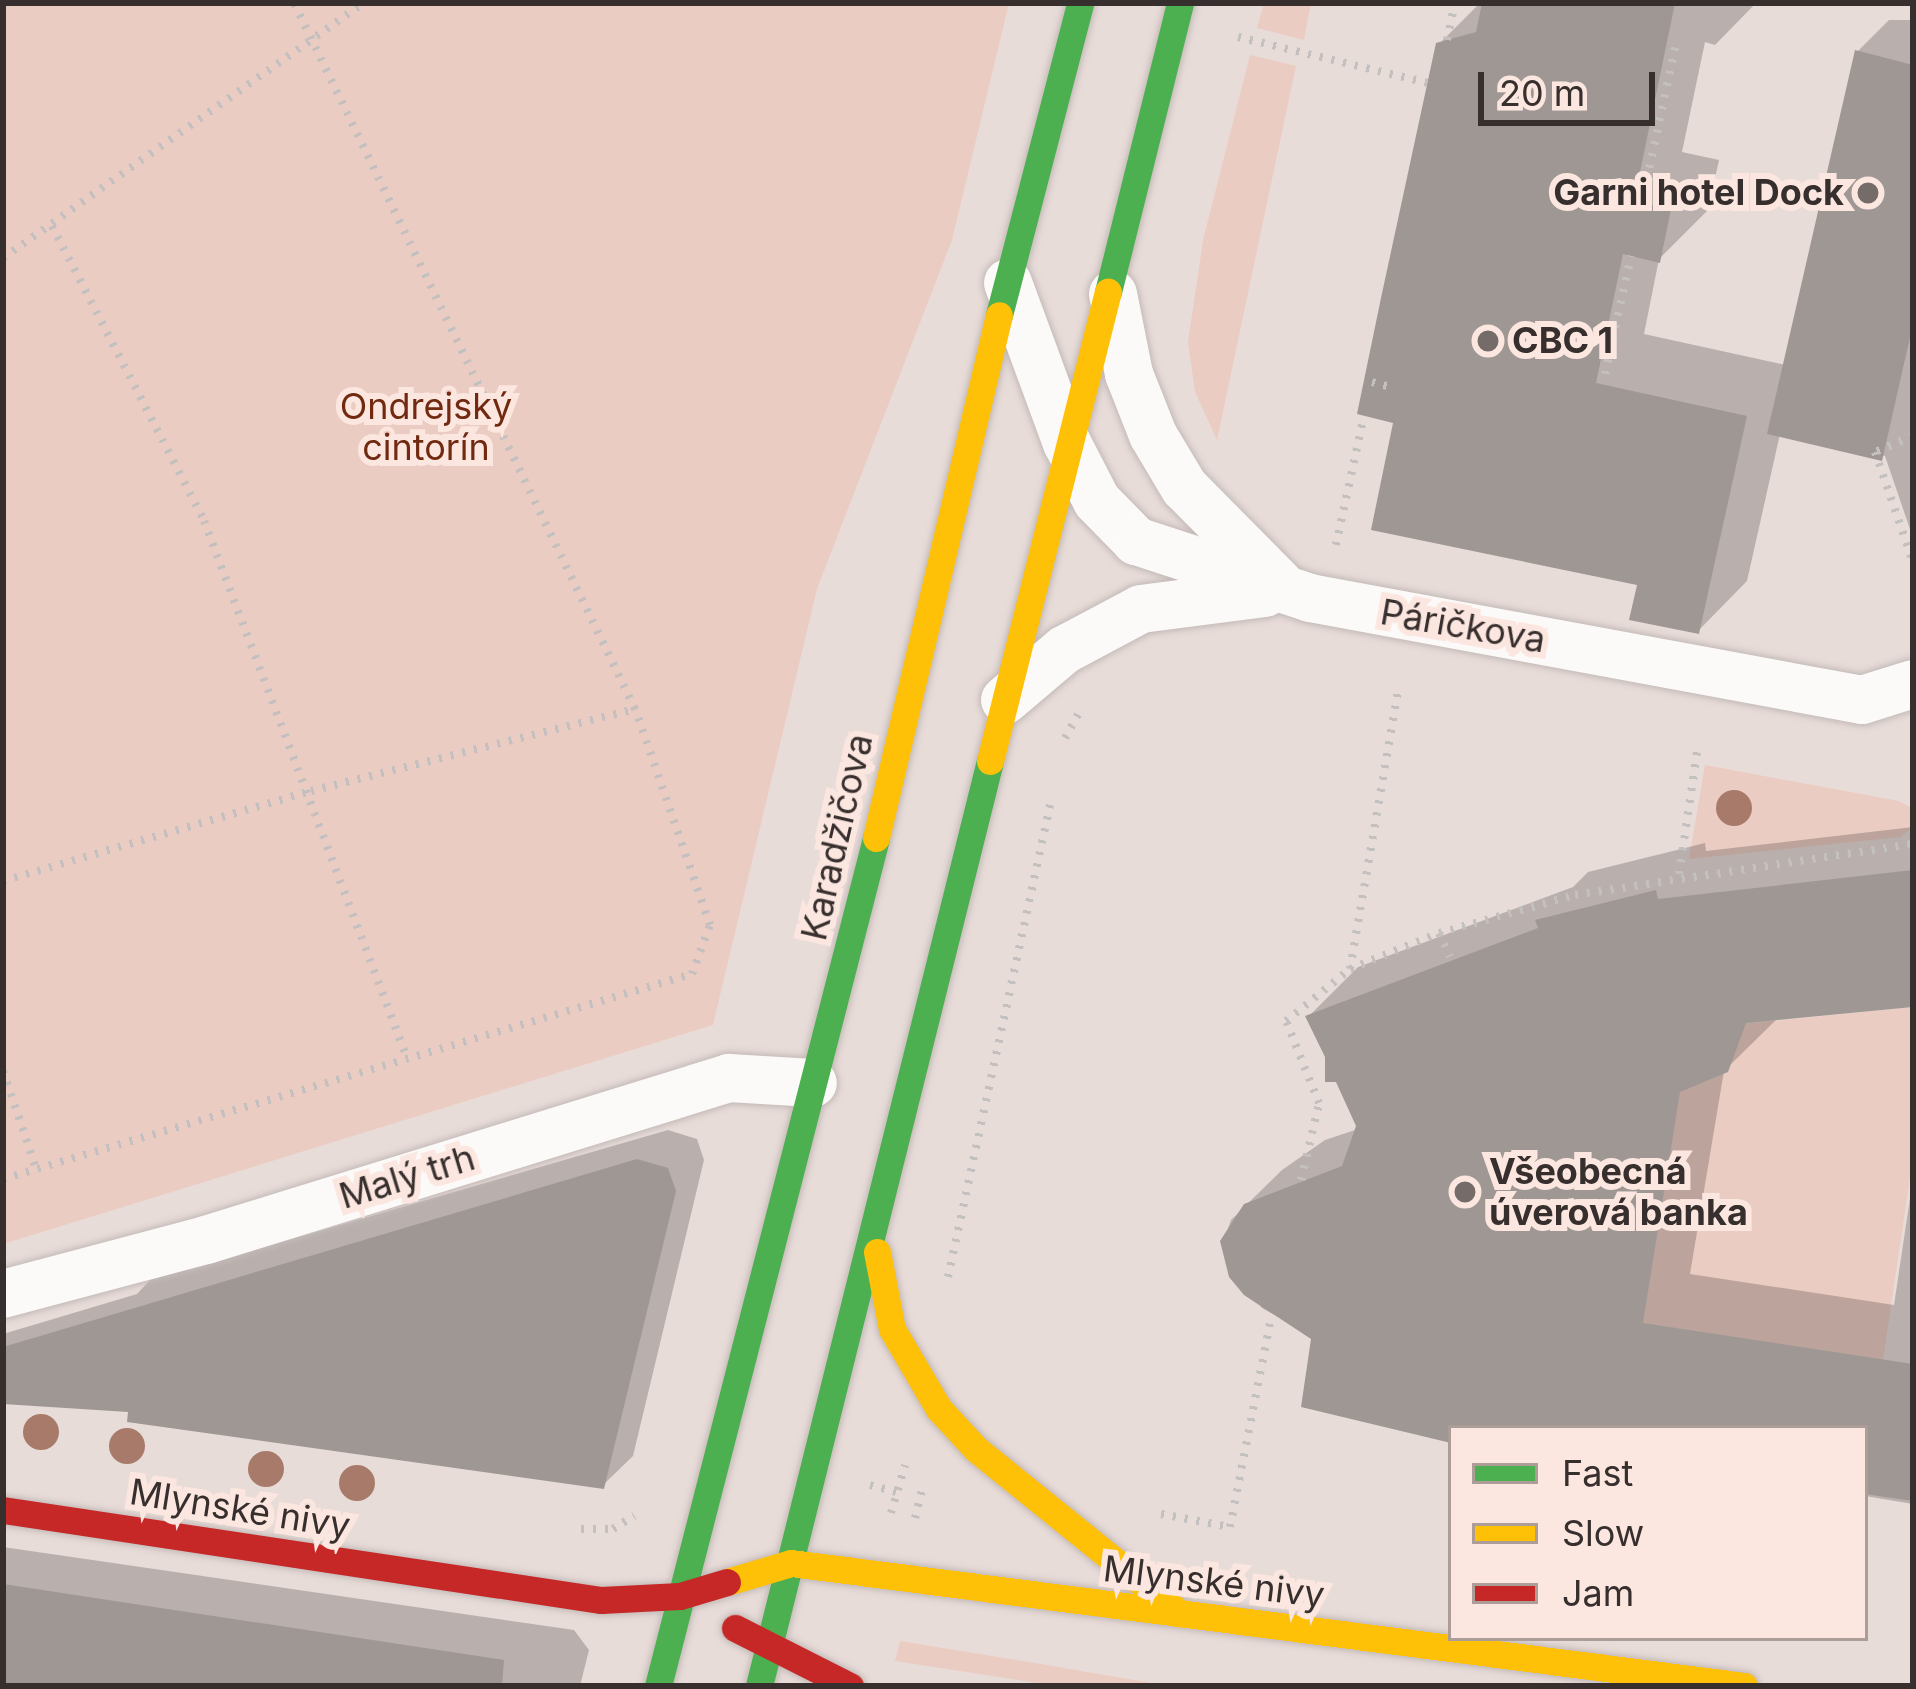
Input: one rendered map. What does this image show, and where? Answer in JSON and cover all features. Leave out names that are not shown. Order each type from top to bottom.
[{"type":"main road","name":"Karadžičova","points":[[658,1686],[813,1083],[1007,283],[1080,3]]},
{"type":"main road","points":[[759,1686],[1180,3]]},
{"type":"main road","points":[[874,1236],[892,1329],[939,1409],[976,1449],[1179,1613]]},
{"type":"main road","name":"Mlynské nivy","points":[[3,1510],[601,1600],[680,1596],[790,1562],[1744,1686]]},
{"type":"main road","points":[[680,1596],[769,1648],[850,1686]]},
{"type":"street","points":[[1109,277],[1129,374],[1153,435],[1184,488],[1288,592]]},
{"type":"street","name":"Páričkova","points":[[1007,283],[1067,443],[1097,501],[1136,541],[1288,592],[1862,700],[1913,684]]},
{"type":"street","points":[[1005,700],[1064,650],[1141,609],[1174,599],[1288,592]]},
{"type":"street","name":"Malý trh","points":[[3,1294],[206,1240],[729,1078],[813,1083]]},
{"type":"path","points":[[3,1179],[692,974],[710,925],[635,709],[294,3]]},
{"type":"path","points":[[3,259],[363,3]]},
{"type":"path","points":[[1447,40],[1455,3]]},
{"type":"path","points":[[1238,37],[1428,82]]},
{"type":"path","points":[[1642,203],[1677,39]]},
{"type":"path","points":[[52,226],[204,521],[311,791],[407,1058]]},
{"type":"path","points":[[1605,374],[1631,256]]},
{"type":"path","points":[[1372,382],[1387,386]]},
{"type":"path","points":[[1336,544],[1364,416]]},
{"type":"path","points":[[1913,436],[1875,452],[1913,562]]},
{"type":"path","points":[[1350,969],[1399,686]]},
{"type":"path","points":[[1058,764],[1084,703]]},
{"type":"path","points":[[3,881],[311,791],[635,709]]},
{"type":"path","points":[[1679,874],[1698,746]]},
{"type":"path","points":[[954,1299],[948,1277],[1054,787]]},
{"type":"path","points":[[1301,1180],[1319,1103],[1286,1021],[1350,969],[1439,933],[1679,874],[1913,844]]},
{"type":"path","points":[[1439,933],[1450,956]]},
{"type":"path","points":[[3,1071],[35,1168]]},
{"type":"path","points":[[1230,1527],[1270,1318]]},
{"type":"path","points":[[890,1515],[901,1469],[917,1455]]},
{"type":"green space","name":"Ondrejský cintorín","points":[[3,3],[1009,3],[952,240],[817,589],[713,1025],[3,1244]]},
{"type":"green space","points":[[1264,3],[1311,3],[1304,40],[1257,28]]},
{"type":"green space","points":[[1250,55],[1296,66],[1217,440],[1195,392],[1188,342],[1203,240]]},
{"type":"green space","points":[[1705,765],[1899,801],[1912,808],[1913,827],[1900,837],[1689,859]]},
{"type":"green space","points":[[1913,1007],[1913,1158],[1883,1360],[1643,1323],[1683,1069],[1710,1080],[1728,1072],[1735,1052],[1722,1026]]},
{"type":"green space","points":[[900,1641],[1169,1686],[1056,1686],[895,1661]]},
{"type":"building","name":"CBC 1","points":[[1482,3],[1675,3],[1634,201],[1671,209],[1660,263],[1623,254],[1596,383],[1747,416],[1699,634],[1629,620],[1637,585],[1371,530],[1393,423],[1357,414],[1381,298],[1436,43],[1476,32]]},
{"type":"building","name":"Garni hotel Dock","points":[[1855,50],[1913,65],[1913,324],[1882,461],[1767,434]]},
{"type":"building","name":"Všeobecná úverová banka","points":[[1913,870],[1913,1007],[1746,1023],[1728,1072],[1680,1092],[1643,1323],[1913,1364],[1913,1501],[1868,1494],[1868,1425],[1448,1425],[1448,1442],[1301,1407],[1311,1339],[1244,1295],[1229,1277],[1220,1241],[1244,1204],[1342,1166],[1356,1126],[1336,1082],[1325,1082],[1325,1057],[1305,1016],[1538,928],[1535,920],[1656,890],[1658,899]]},
{"type":"building","points":[[637,1159],[668,1168],[676,1191],[604,1489],[127,1422],[128,1412],[3,1404],[3,1347]]},
{"type":"building","points":[[3,1584],[504,1660],[502,1686],[3,1686]]},
{"type":"traffic: fast","points":[[999,315],[1080,3]]},
{"type":"traffic: fast","points":[[1108,292],[1180,3]]},
{"type":"traffic: fast","points":[[759,1686],[990,761]]},
{"type":"traffic: fast","points":[[658,1686],[876,838]]},
{"type":"traffic: slow","points":[[990,761],[1108,292]]},
{"type":"traffic: slow","points":[[876,838],[999,315]]},
{"type":"traffic: slow","points":[[877,1252],[892,1329],[939,1409],[976,1449],[1179,1613]]},
{"type":"traffic: slow","points":[[727,1582],[791,1563],[1744,1686]]},
{"type":"traffic: jam","points":[[3,1510],[601,1600],[680,1596],[727,1582]]},
{"type":"traffic: jam","points":[[735,1628],[850,1686]]},
{"type":"place","name":"Garni hotel Dock","points":[[1868,193]]},
{"type":"place","name":"CBC 1","points":[[1488,341]]},
{"type":"place","name":"Všeobecná úverová banka","points":[[1465,1192]]}]
